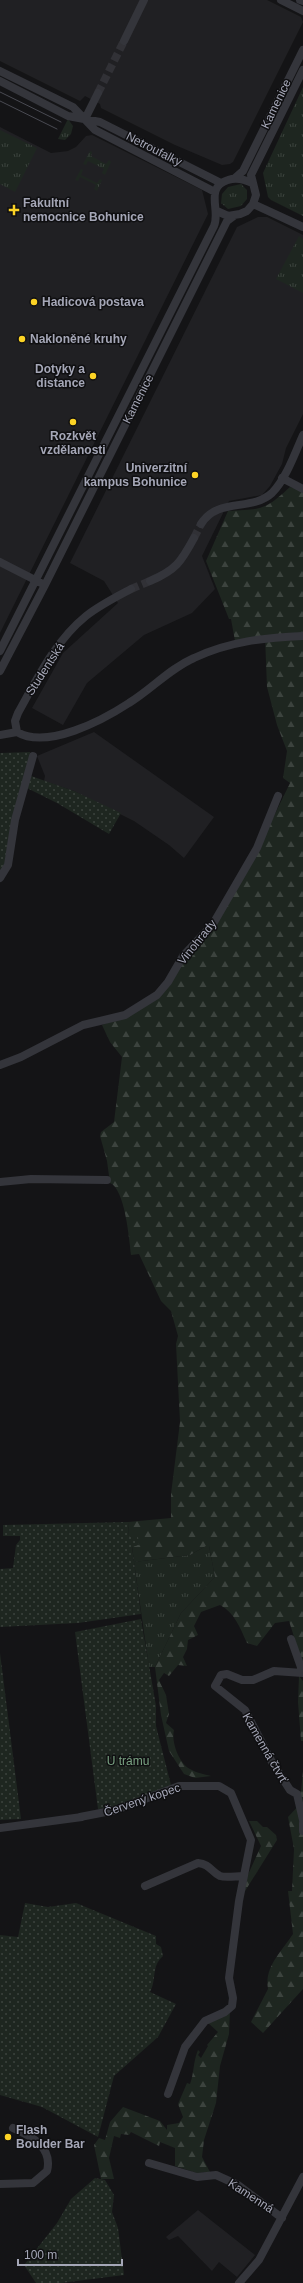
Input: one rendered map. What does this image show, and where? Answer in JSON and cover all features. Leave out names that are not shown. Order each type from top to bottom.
[{"type":"street","points":[[124,41],[144,0]]},
{"type":"street","points":[[281,0],[303,11]]},
{"type":"street","name":"Kamenice","points":[[235,178],[242,171],[303,50]]},
{"type":"street","name":"Kamenice","points":[[0,670],[45,585],[227,221],[234,215],[247,211],[253,204],[256,192],[252,183],[251,175],[303,70]]},
{"type":"street","name":"Netroufalky","points":[[0,71],[73,107],[95,130],[215,192]]},
{"type":"street","name":"Netroufalky","points":[[0,81],[68,116],[100,122],[221,183]]},
{"type":"street","points":[[85,119],[98,93]]},
{"type":"street","points":[[215,192],[221,183],[235,178],[252,183]]},
{"type":"street","name":"Kamenice","points":[[0,651],[37,581],[211,233],[217,219],[217,211],[214,202],[215,192]]},
{"type":"street","points":[[253,204],[303,227]]},
{"type":"street","points":[[217,211],[228,216],[234,215]]},
{"type":"street","points":[[201,524],[210,513],[216,509],[258,502],[272,492],[282,478],[303,436]]},
{"type":"street","points":[[282,478],[303,489]]},
{"type":"street","points":[[150,581],[173,570],[180,563],[194,538]]},
{"type":"street","points":[[0,562],[45,585]]},
{"type":"street","name":"Studentská","points":[[17,732],[15,722],[18,713],[49,658],[65,638],[86,617],[131,589]]},
{"type":"street","points":[[0,735],[17,732],[26,737],[35,739],[77,730],[130,703],[172,670],[194,658],[238,642],[303,636]]},
{"type":"street","points":[[0,878],[8,865],[15,820],[34,756]]},
{"type":"street","name":"Vinohrady","points":[[0,1065],[21,1057],[83,1025],[125,1016],[157,995],[168,982],[183,956],[213,924],[257,848],[278,796]]},
{"type":"street","points":[[0,1182],[31,1179],[107,1180]]},
{"type":"street","points":[[291,1638],[303,1673]]},
{"type":"street","name":"Kamenná čtvrť","points":[[303,1673],[274,1670],[253,1680],[242,1680],[226,1674],[221,1675],[215,1686],[245,1710],[272,1762],[290,1790],[297,1794],[303,1820]]},
{"type":"street","name":"Červený kopec","points":[[0,1828],[81,1817],[116,1810],[180,1786],[218,1786],[231,1793],[251,1840],[239,1901],[229,1978],[233,1998],[232,2006],[225,2012],[205,2021],[185,2047],[168,2094]]},
{"type":"street","points":[[303,1823],[303,1831]]},
{"type":"street","points":[[145,1886],[198,1863],[206,1864],[223,1877],[243,1876]]},
{"type":"street","points":[[0,2184],[33,2182],[44,2174],[48,2166],[48,2160],[42,2146],[34,2138],[13,2128]]},
{"type":"street","name":"Kamenná","points":[[149,2163],[197,2177],[216,2175],[238,2185],[282,2218]]},
{"type":"street","name":"Kamenná","points":[[239,2283],[259,2260],[303,2178]]},
{"type":"shaded area","points":[[0,0],[267,0],[301,17],[303,22],[233,162],[222,165],[175,145],[101,108],[100,104],[85,96],[80,101],[0,61]]},
{"type":"shaded area","name":"Univerzitní kampus Bohunice","points":[[0,127],[51,153],[68,151],[76,147],[86,136],[92,135],[202,190],[208,214],[0,633]]},
{"type":"shaded area","name":"Univerzitní kampus Bohunice","points":[[258,217],[267,217],[303,235],[303,414],[286,448],[282,464],[270,486],[262,495],[229,501],[202,556],[215,589],[192,613],[144,635],[87,683],[63,725],[32,708],[63,653],[118,603],[104,581],[70,563],[237,227]]},
{"type":"shaded area","points":[[94,732],[214,817],[184,858],[169,845],[134,821],[74,791],[44,781],[45,776],[37,756]]},
{"type":"shaded area","points":[[198,2210],[255,2255],[237,2277],[219,2262],[212,2271],[178,2236],[169,2240],[166,2237]]},
{"type":"green space","points":[[303,87],[303,216],[271,200],[268,197],[263,173]]},
{"type":"green space","points":[[68,119],[73,126],[71,134],[65,140],[58,139]]},
{"type":"green space","points":[[0,130],[37,148],[15,192],[0,184]]},
{"type":"green space","points":[[90,151],[92,152],[91,156],[106,164],[109,160],[111,162],[105,175],[102,173],[104,169],[88,161],[86,165],[83,164]]},
{"type":"green space","points":[[81,169],[83,170],[81,175],[97,183],[100,179],[102,180],[97,191],[94,189],[96,185],[80,177],[78,181],[75,180]]},
{"type":"green space","points":[[241,184],[247,190],[247,199],[241,206],[228,209],[221,203],[222,194],[228,187]]},
{"type":"green space","points":[[299,236],[303,239],[303,293],[276,279]]},
{"type":"green space","points":[[290,487],[303,491],[303,1665],[289,1621],[275,1623],[257,1646],[247,1643],[239,1626],[230,1612],[225,1608],[220,1605],[201,1612],[194,1626],[198,1635],[188,1640],[187,1649],[183,1657],[187,1666],[178,1665],[169,1676],[164,1673],[159,1680],[166,1695],[169,1714],[166,1723],[174,1730],[173,1735],[175,1746],[179,1757],[190,1769],[211,1776],[195,1778],[184,1774],[169,1751],[161,1715],[155,1667],[181,1613],[215,1577],[209,1546],[206,1546],[190,1555],[134,1562],[132,1546],[138,1537],[129,1537],[128,1522],[171,1518],[171,1494],[180,1422],[176,1344],[178,1336],[171,1311],[161,1301],[139,1254],[131,1255],[123,1204],[115,1187],[110,1183],[107,1161],[100,1136],[101,1132],[114,1122],[122,1057],[110,1042],[102,1025],[135,1012],[183,964],[191,950],[205,938],[274,816],[290,783],[283,778],[287,751],[277,725],[267,687],[265,636],[235,641],[231,619],[229,619],[206,561],[228,511],[256,509],[268,505]]},
{"type":"green space","points":[[30,752],[30,758],[6,865],[0,874],[0,753]]},
{"type":"green space","points":[[31,776],[74,791],[121,813],[109,834],[57,803],[27,788]]},
{"type":"green space","points":[[128,1522],[129,1537],[138,1537],[139,1545],[132,1547],[141,1614],[78,1623],[0,1627],[0,1569],[13,1568],[16,1545],[20,1540],[20,1536],[3,1536],[3,1525]]},
{"type":"green space","points":[[206,1546],[209,1546],[215,1577],[181,1613],[155,1667],[149,1667],[134,1562],[190,1555]]},
{"type":"green space","name":"U trámu","points":[[141,1619],[156,1706],[156,1726],[171,1785],[111,1808],[98,1809],[75,1632]]},
{"type":"green space","points":[[0,1653],[21,1819],[0,1820]]},
{"type":"green space","points":[[299,1676],[303,1681],[303,1741],[301,1741],[298,1702]]},
{"type":"green space","points":[[303,1771],[303,1989],[263,2033],[251,2022],[268,1989],[267,1981],[271,1966],[293,1934],[288,1891],[292,1891],[294,1849],[288,1817],[302,1802],[298,1792],[301,1791]]},
{"type":"green space","points":[[249,1821],[257,1821],[263,1827],[267,1827],[276,1835],[277,1840],[242,1896],[246,1879],[261,1846]]},
{"type":"green space","points":[[25,1903],[48,1907],[76,1903],[156,1936],[156,1944],[161,1947],[163,1956],[155,1968],[150,1992],[176,2004],[158,2037],[114,2076],[98,2137],[42,2107],[0,2095],[0,1935],[18,1937]]},
{"type":"green space","points":[[230,2010],[229,2034],[220,2066],[216,2103],[204,2140],[202,2157],[210,2172],[197,2173],[175,2166],[175,2148],[160,2142],[159,2146],[131,2132],[129,2135],[121,2134],[120,2138],[114,2136],[109,2158],[114,2179],[101,2179],[94,2145],[99,2138],[105,2140],[110,2122],[123,2107],[160,2121],[167,2130],[167,2125],[179,2123],[183,2117],[178,2104],[187,2083],[190,2084],[198,2050],[200,2052],[198,2055],[201,2058],[208,2046],[207,2045],[218,2032],[207,2022]]},
{"type":"green space","points":[[95,2178],[105,2180],[114,2195],[112,2212],[118,2228],[124,2275],[61,2283],[36,2283],[24,2265],[57,2223],[71,2199]]},
{"type":"tunnel","points":[[98,93],[124,41]]},
{"type":"tunnel","points":[[194,538],[201,524]]},
{"type":"tunnel","points":[[131,589],[150,581]]},
{"type":"tram line","points":[[0,92],[61,122]]},
{"type":"tram line","points":[[0,101],[57,129]]},
{"type":"place","name":"Fakultní nemocnice Bohunice","points":[[14,210]]},
{"type":"place","name":"Hadicová postava","points":[[34,302]]},
{"type":"place","name":"Nakloněné kruhy","points":[[22,339]]},
{"type":"place","name":"Dotyky a distance","points":[[93,376]]},
{"type":"place","name":"Rozkvět vzdělanosti","points":[[73,422]]},
{"type":"place","name":"Univerzitní kampus Bohunice","points":[[195,475]]},
{"type":"place","name":"Flash Boulder Bar","points":[[8,2137]]}]
